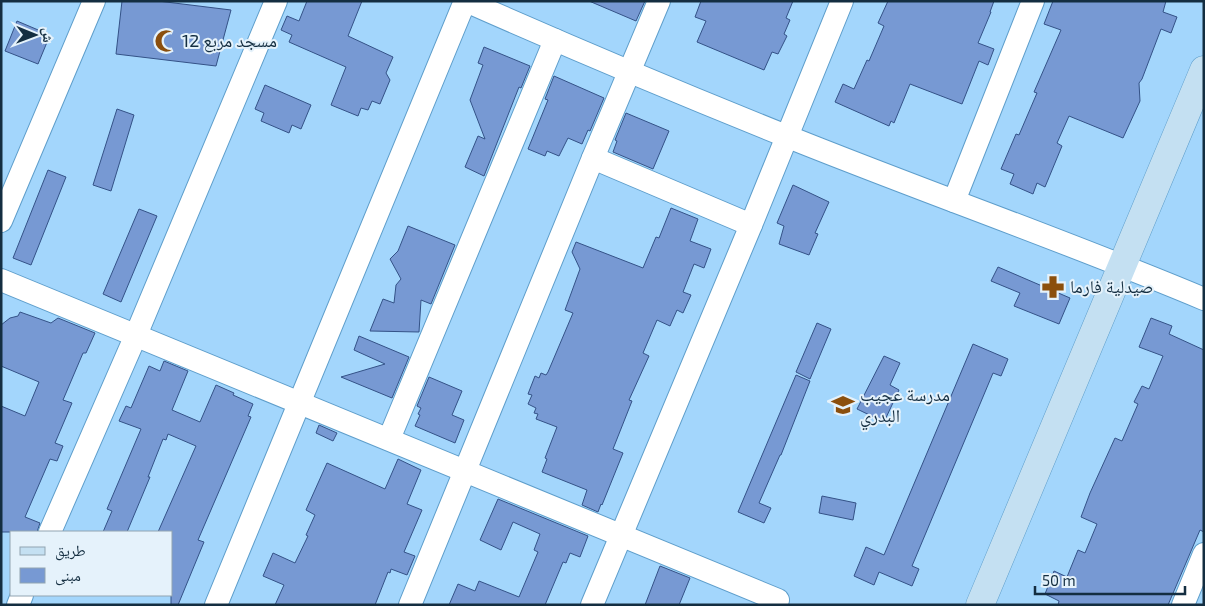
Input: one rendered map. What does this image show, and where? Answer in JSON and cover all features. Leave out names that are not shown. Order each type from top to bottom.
[{"type":"street","points":[[1,221],[94,1]]},
{"type":"street","points":[[50,531],[136,335],[276,1]]},
{"type":"street","points":[[216,605],[466,1],[787,137],[1123,264],[1204,299]]},
{"type":"street","points":[[410,605],[659,1]]},
{"type":"street","points":[[592,605],[751,225],[842,1]]},
{"type":"street","points":[[954,201],[1033,1]]},
{"type":"street","points":[[389,439],[555,40]]},
{"type":"street","points":[[980,605],[1204,70]]},
{"type":"street","points":[[593,158],[751,225]]},
{"type":"street","points":[[1,280],[782,603]]},
{"type":"street","points":[[1183,605],[1204,554]]},
{"type":"building","points":[[122,1],[158,1],[231,10],[216,66],[116,54]]},
{"type":"building","points":[[307,1],[362,1],[348,36],[393,57],[386,73],[390,80],[380,104],[372,101],[368,110],[361,108],[358,116],[331,105],[346,67],[289,42],[292,35],[281,30],[287,16],[299,21]]},
{"type":"building","points":[[589,1],[645,1],[636,21]]},
{"type":"building","points":[[701,1],[793,1],[786,18],[790,20],[784,34],[787,36],[778,54],[772,52],[764,70],[697,42],[706,21],[695,17]]},
{"type":"building","points":[[888,1],[994,1],[978,43],[994,49],[988,65],[979,61],[962,104],[910,84],[894,123],[891,121],[889,126],[835,102],[843,84],[854,89],[867,60],[869,61],[884,26],[878,23]]},
{"type":"building","points":[[1053,1],[1166,1],[1163,12],[1177,17],[1171,33],[1161,29],[1139,83],[1140,101],[1123,138],[1069,116],[1057,143],[1062,146],[1045,187],[1037,183],[1033,194],[1010,184],[1014,174],[1001,169],[1016,134],[1019,135],[1037,93],[1034,92],[1061,30],[1044,24]]},
{"type":"building","points":[[17,21],[50,35],[38,64],[5,51]]},
{"type":"building","points":[[484,47],[530,66],[521,88],[519,87],[484,176],[465,167],[478,136],[485,139],[470,100],[483,65],[478,63]]},
{"type":"building","points":[[554,76],[604,98],[590,131],[588,130],[582,144],[568,138],[559,156],[547,151],[545,156],[528,149],[548,100],[545,99]]},
{"type":"building","points":[[265,85],[311,105],[301,129],[292,125],[289,133],[261,121],[264,113],[255,109]]},
{"type":"building","points":[[117,109],[134,115],[111,191],[93,185]]},
{"type":"building","points":[[626,113],[669,131],[653,169],[613,152],[617,141],[615,140]]},
{"type":"building","points":[[48,170],[66,177],[31,265],[13,258]]},
{"type":"building","points":[[793,185],[829,202],[815,233],[818,234],[809,255],[779,244],[784,226],[777,223]]},
{"type":"building","points":[[671,208],[698,219],[690,241],[711,249],[704,268],[694,264],[683,292],[691,295],[683,313],[677,310],[670,326],[657,320],[643,353],[649,356],[629,400],[632,401],[613,449],[623,453],[598,512],[582,505],[587,490],[542,472],[547,459],[545,458],[557,427],[536,419],[538,414],[534,413],[536,408],[528,404],[532,395],[528,394],[535,376],[539,378],[541,373],[546,375],[548,372],[573,313],[565,310],[580,269],[572,252],[576,242],[643,268],[656,237],[659,238]]},
{"type":"building","points":[[139,209],[157,216],[121,302],[103,294]]},
{"type":"building","points":[[408,226],[455,245],[431,304],[421,300],[419,332],[370,331],[383,299],[394,303],[396,285],[401,279],[390,259],[398,251]]},
{"type":"building","points":[[998,267],[1070,298],[1059,324],[1014,306],[1020,293],[991,281]]},
{"type":"building","points":[[20,312],[51,323],[58,318],[95,333],[86,353],[83,353],[63,400],[72,403],[55,443],[63,446],[57,461],[50,459],[25,517],[40,523],[37,531],[1,532],[1,406],[25,416],[39,382],[1,366],[1,325],[10,318],[18,316]]},
{"type":"building","points":[[1151,318],[1172,326],[1169,334],[1204,350],[1204,532],[1200,530],[1168,605],[1058,605],[1059,601],[1045,594],[1054,571],[1067,577],[1078,550],[1085,553],[1097,524],[1081,517],[1090,493],[1115,438],[1122,441],[1138,404],[1134,402],[1142,386],[1149,389],[1163,356],[1139,347]]},
{"type":"building","points":[[817,323],[831,329],[810,379],[796,372]]},
{"type":"building","points":[[359,336],[409,357],[392,398],[341,377],[385,364],[354,350]]},
{"type":"building","points":[[973,344],[1008,359],[1001,376],[993,373],[912,566],[919,569],[912,586],[879,572],[874,585],[854,576],[866,547],[884,555]]},
{"type":"building","points":[[884,356],[900,363],[890,385],[899,390],[884,422],[857,409]]},
{"type":"building","points":[[164,361],[188,371],[172,410],[200,422],[216,385],[253,404],[248,416],[251,417],[198,540],[204,542],[178,605],[171,605],[172,531],[158,531],[196,446],[168,434],[166,440],[163,439],[148,477],[150,477],[127,531],[103,531],[112,511],[107,509],[141,429],[119,421],[126,406],[131,408],[149,366],[160,371]]},
{"type":"building","points":[[796,375],[810,381],[781,455],[759,503],[771,508],[764,523],[738,512]]},
{"type":"building","points":[[429,377],[462,391],[452,415],[464,420],[455,443],[415,426],[421,408],[417,406]]},
{"type":"building","points":[[319,425],[337,433],[333,441],[316,433]]},
{"type":"building","points":[[398,459],[421,470],[407,504],[422,510],[404,552],[415,556],[407,575],[391,569],[390,573],[388,572],[375,605],[275,605],[284,585],[263,576],[273,553],[295,563],[308,536],[306,535],[315,515],[306,510],[327,463],[385,489]]},
{"type":"building","points":[[822,496],[856,503],[853,520],[819,513]]},
{"type":"building","points":[[498,499],[588,536],[580,557],[570,553],[566,563],[563,562],[545,605],[449,605],[458,584],[475,591],[479,581],[519,597],[538,552],[534,550],[540,534],[513,522],[501,550],[480,540]]},
{"type":"building","points":[[660,566],[690,578],[679,605],[645,605]]},
{"type":"place","name":"مسجد مربع 12","points":[[166,41]]},
{"type":"place","name":"صيدلية فارما","points":[[1053,287]]},
{"type":"place","name":"مدرسة عجيب البدري","points":[[843,405]]}]
